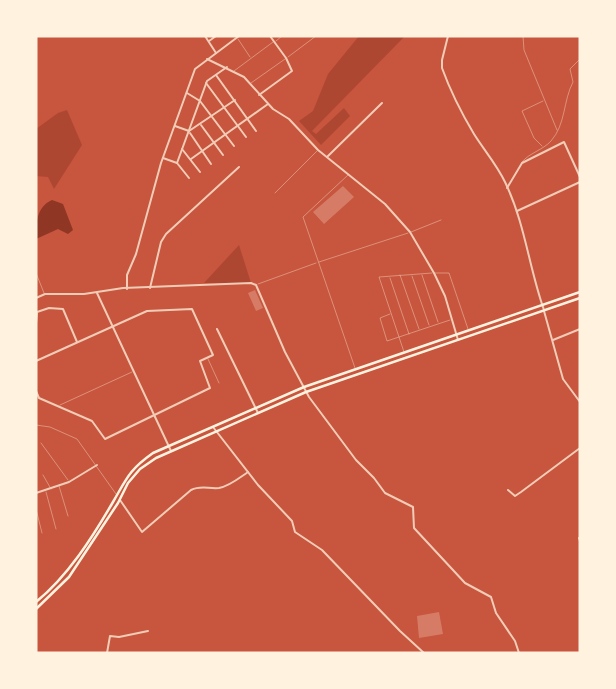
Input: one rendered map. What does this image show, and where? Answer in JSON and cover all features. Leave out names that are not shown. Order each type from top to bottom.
[{"type":"main road","points":[[36,602],[65,574],[114,500],[124,480],[137,465],[154,453],[304,386],[356,370],[580,292]]},
{"type":"main road","points":[[36,609],[69,577],[120,500],[128,483],[140,469],[171,451],[306,392],[580,298]]},
{"type":"street","points":[[205,36],[216,53]]},
{"type":"street","points":[[209,42],[216,36]]},
{"type":"street","points":[[259,96],[292,71],[286,58],[270,36]]},
{"type":"street","points":[[448,36],[442,60],[446,76],[474,134],[493,161],[508,188],[528,249],[535,288],[553,340],[563,379],[580,402]]},
{"type":"street","points":[[127,289],[127,276],[163,158],[195,70],[237,37]]},
{"type":"street","points":[[207,59],[234,71],[250,84],[259,96],[289,119],[318,150],[385,204],[410,232],[434,273],[458,340]]},
{"type":"street","points":[[177,163],[206,83],[227,67]]},
{"type":"street","points":[[216,75],[256,131]]},
{"type":"street","points":[[206,83],[246,138]]},
{"type":"street","points":[[186,93],[200,100],[234,146]]},
{"type":"street","points":[[189,132],[235,100]]},
{"type":"street","points":[[326,157],[382,103]]},
{"type":"street","points":[[191,159],[268,104]]},
{"type":"street","points":[[200,124],[223,156]]},
{"type":"street","points":[[174,125],[189,132],[211,164]]},
{"type":"street","points":[[508,188],[520,166],[564,142],[580,177]]},
{"type":"street","points":[[182,149],[200,172]]},
{"type":"street","points":[[163,158],[177,163],[189,178]]},
{"type":"street","points":[[150,288],[161,242],[166,234],[239,167]]},
{"type":"street","points":[[517,211],[580,182]]},
{"type":"street","points":[[36,298],[44,294],[97,293],[127,289],[252,283],[256,285],[285,352],[306,392],[343,444],[383,491],[390,497],[413,507],[414,528],[465,583],[491,597],[496,613],[515,641],[519,653]]},
{"type":"street","points":[[97,293],[171,451]]},
{"type":"street","points":[[36,324],[37,312],[50,308],[63,309],[77,342]]},
{"type":"street","points":[[36,361],[147,311],[192,309],[213,355],[200,361],[210,388],[105,439],[92,422],[39,398],[36,392]]},
{"type":"street","points":[[217,329],[258,413]]},
{"type":"street","points":[[553,340],[580,329]]},
{"type":"street","points":[[213,427],[248,472],[292,521],[296,532],[322,550],[400,631],[424,653]]},
{"type":"street","points":[[508,490],[515,496],[580,448]]},
{"type":"street","points":[[36,493],[69,482],[97,465]]},
{"type":"street","points":[[120,500],[142,532],[191,490],[199,486],[218,488],[231,483],[248,472]]},
{"type":"street","points":[[106,653],[110,636],[119,637],[148,632]]},
{"type":"lane","points":[[234,71],[282,36]]},
{"type":"lane","points":[[250,84],[316,36]]},
{"type":"lane","points":[[523,36],[524,50],[557,132]]},
{"type":"lane","points":[[237,37],[251,59]]},
{"type":"lane","points":[[520,166],[524,159],[543,147],[557,132],[565,109],[567,94],[573,82],[570,69],[580,59]]},
{"type":"lane","points":[[543,147],[534,138],[522,110],[544,101]]},
{"type":"lane","points":[[274,193],[318,150]]},
{"type":"lane","points":[[348,175],[302,218],[356,370]]},
{"type":"lane","points":[[256,285],[441,220]]},
{"type":"lane","points":[[36,273],[44,294]]},
{"type":"lane","points":[[406,358],[379,277],[449,273],[469,331]]},
{"type":"lane","points":[[411,274],[429,327]]},
{"type":"lane","points":[[421,274],[439,324]]},
{"type":"lane","points":[[400,275],[419,330]]},
{"type":"lane","points":[[390,276],[409,334]]},
{"type":"lane","points":[[391,313],[380,318],[387,341],[452,319]]},
{"type":"lane","points":[[207,358],[219,383]]},
{"type":"lane","points":[[56,406],[134,371]]},
{"type":"lane","points":[[36,425],[50,427],[77,439],[120,500]]},
{"type":"lane","points":[[41,443],[69,482]]},
{"type":"lane","points":[[43,475],[51,489]]},
{"type":"lane","points":[[58,486],[68,516]]},
{"type":"lane","points":[[46,490],[56,529]]},
{"type":"lane","points":[[36,509],[42,533]]},
{"type":"shaded area","points":[[359,36],[405,36],[312,131],[316,134],[344,108],[350,116],[321,145],[299,121],[313,111],[328,74]]},
{"type":"shaded area","points":[[67,110],[82,145],[54,189],[48,177],[36,176],[36,129],[58,113]]},
{"type":"shaded area","points":[[52,200],[63,204],[73,230],[68,234],[58,229],[36,239],[40,211]]},
{"type":"shaded area","points":[[239,245],[251,283],[204,283]]},
{"type":"building","points":[[343,186],[354,197],[324,224],[313,212]]},
{"type":"building","points":[[255,290],[263,308],[256,311],[248,293]]},
{"type":"building","points":[[439,612],[443,634],[419,638],[417,616]]}]
